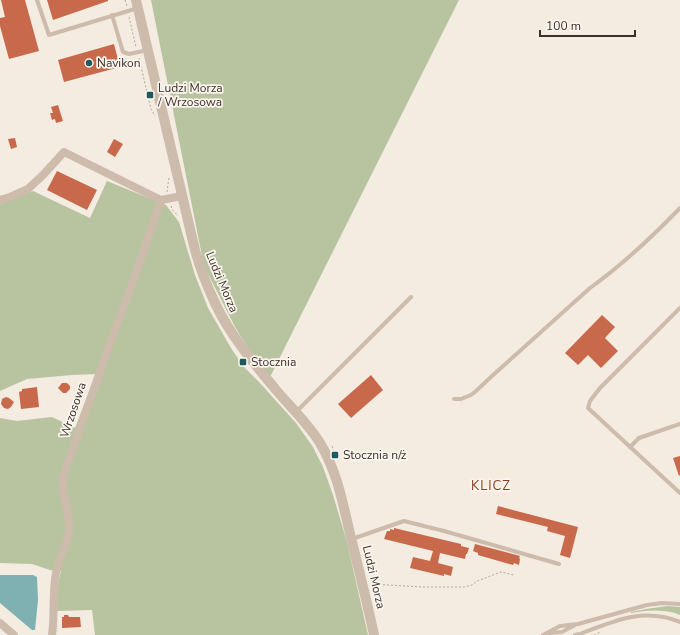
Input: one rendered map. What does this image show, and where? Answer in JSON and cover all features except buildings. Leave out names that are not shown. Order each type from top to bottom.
[{"type":"street","name":"Ludzi Morza","points":[[137,4],[195,250],[202,271],[215,304],[229,328],[250,358],[284,400],[307,424],[328,457],[340,489],[374,635]]},
{"type":"street","points":[[0,200],[28,189],[64,152],[165,200],[182,196]]},
{"type":"street","name":"Wrzosowa","points":[[52,635],[56,572],[69,532],[69,518],[62,489],[62,481],[104,360],[165,200]]},
{"type":"street","points":[[0,623],[14,635]]},
{"type":"lane","points":[[37,0],[49,35],[128,11],[137,4]]},
{"type":"lane","points":[[112,15],[123,52],[129,54],[148,49]]},
{"type":"lane","points":[[454,399],[461,399],[476,391],[584,293],[606,276],[664,225],[680,208]]},
{"type":"lane","points":[[296,412],[411,297]]},
{"type":"lane","points":[[680,308],[600,388],[590,401],[588,408],[680,492]]},
{"type":"lane","points":[[630,447],[640,438],[680,424]]},
{"type":"lane","points":[[352,539],[404,521],[559,564]]},
{"type":"lane","points":[[545,634],[560,626],[578,624],[647,605],[662,603],[680,604]]},
{"type":"lane","points":[[578,635],[618,620],[643,615],[669,618],[680,622]]},
{"type":"path","points":[[125,0],[151,109],[156,120]]},
{"type":"path","points":[[169,172],[165,200],[181,219]]},
{"type":"path","points":[[362,584],[422,587],[464,587],[501,572],[514,575]]},
{"type":"path","points":[[594,635],[600,632]]},
{"type":"green space","points":[[151,0],[459,0],[268,381],[235,327],[204,266]]},
{"type":"green space","points":[[107,181],[166,205],[179,222],[195,275],[208,308],[231,348],[243,366],[296,423],[313,447],[323,467],[347,542],[368,635],[95,635],[92,610],[56,611],[58,584],[61,571],[50,570],[32,564],[0,563],[0,418],[17,421],[52,417],[75,428],[96,374],[27,379],[0,391],[0,204],[33,191],[90,218]]},
{"type":"green space","points":[[667,606],[680,607],[680,615],[656,611],[631,613],[646,609]]},
{"type":"water","points":[[0,575],[33,575],[37,577],[38,600],[35,630],[32,630],[0,603]]},
{"type":"place","name":"Navikon","points":[[89,63]]},
{"type":"place","name":"Ludzi Morza / Wrzosowa","points":[[150,95]]},
{"type":"place","name":"Stocznia","points":[[243,362]]},
{"type":"place","name":"Stocznia n/ż","points":[[335,455]]},
{"type":"district","name":"KLICZ","points":[[491,486]]}]
